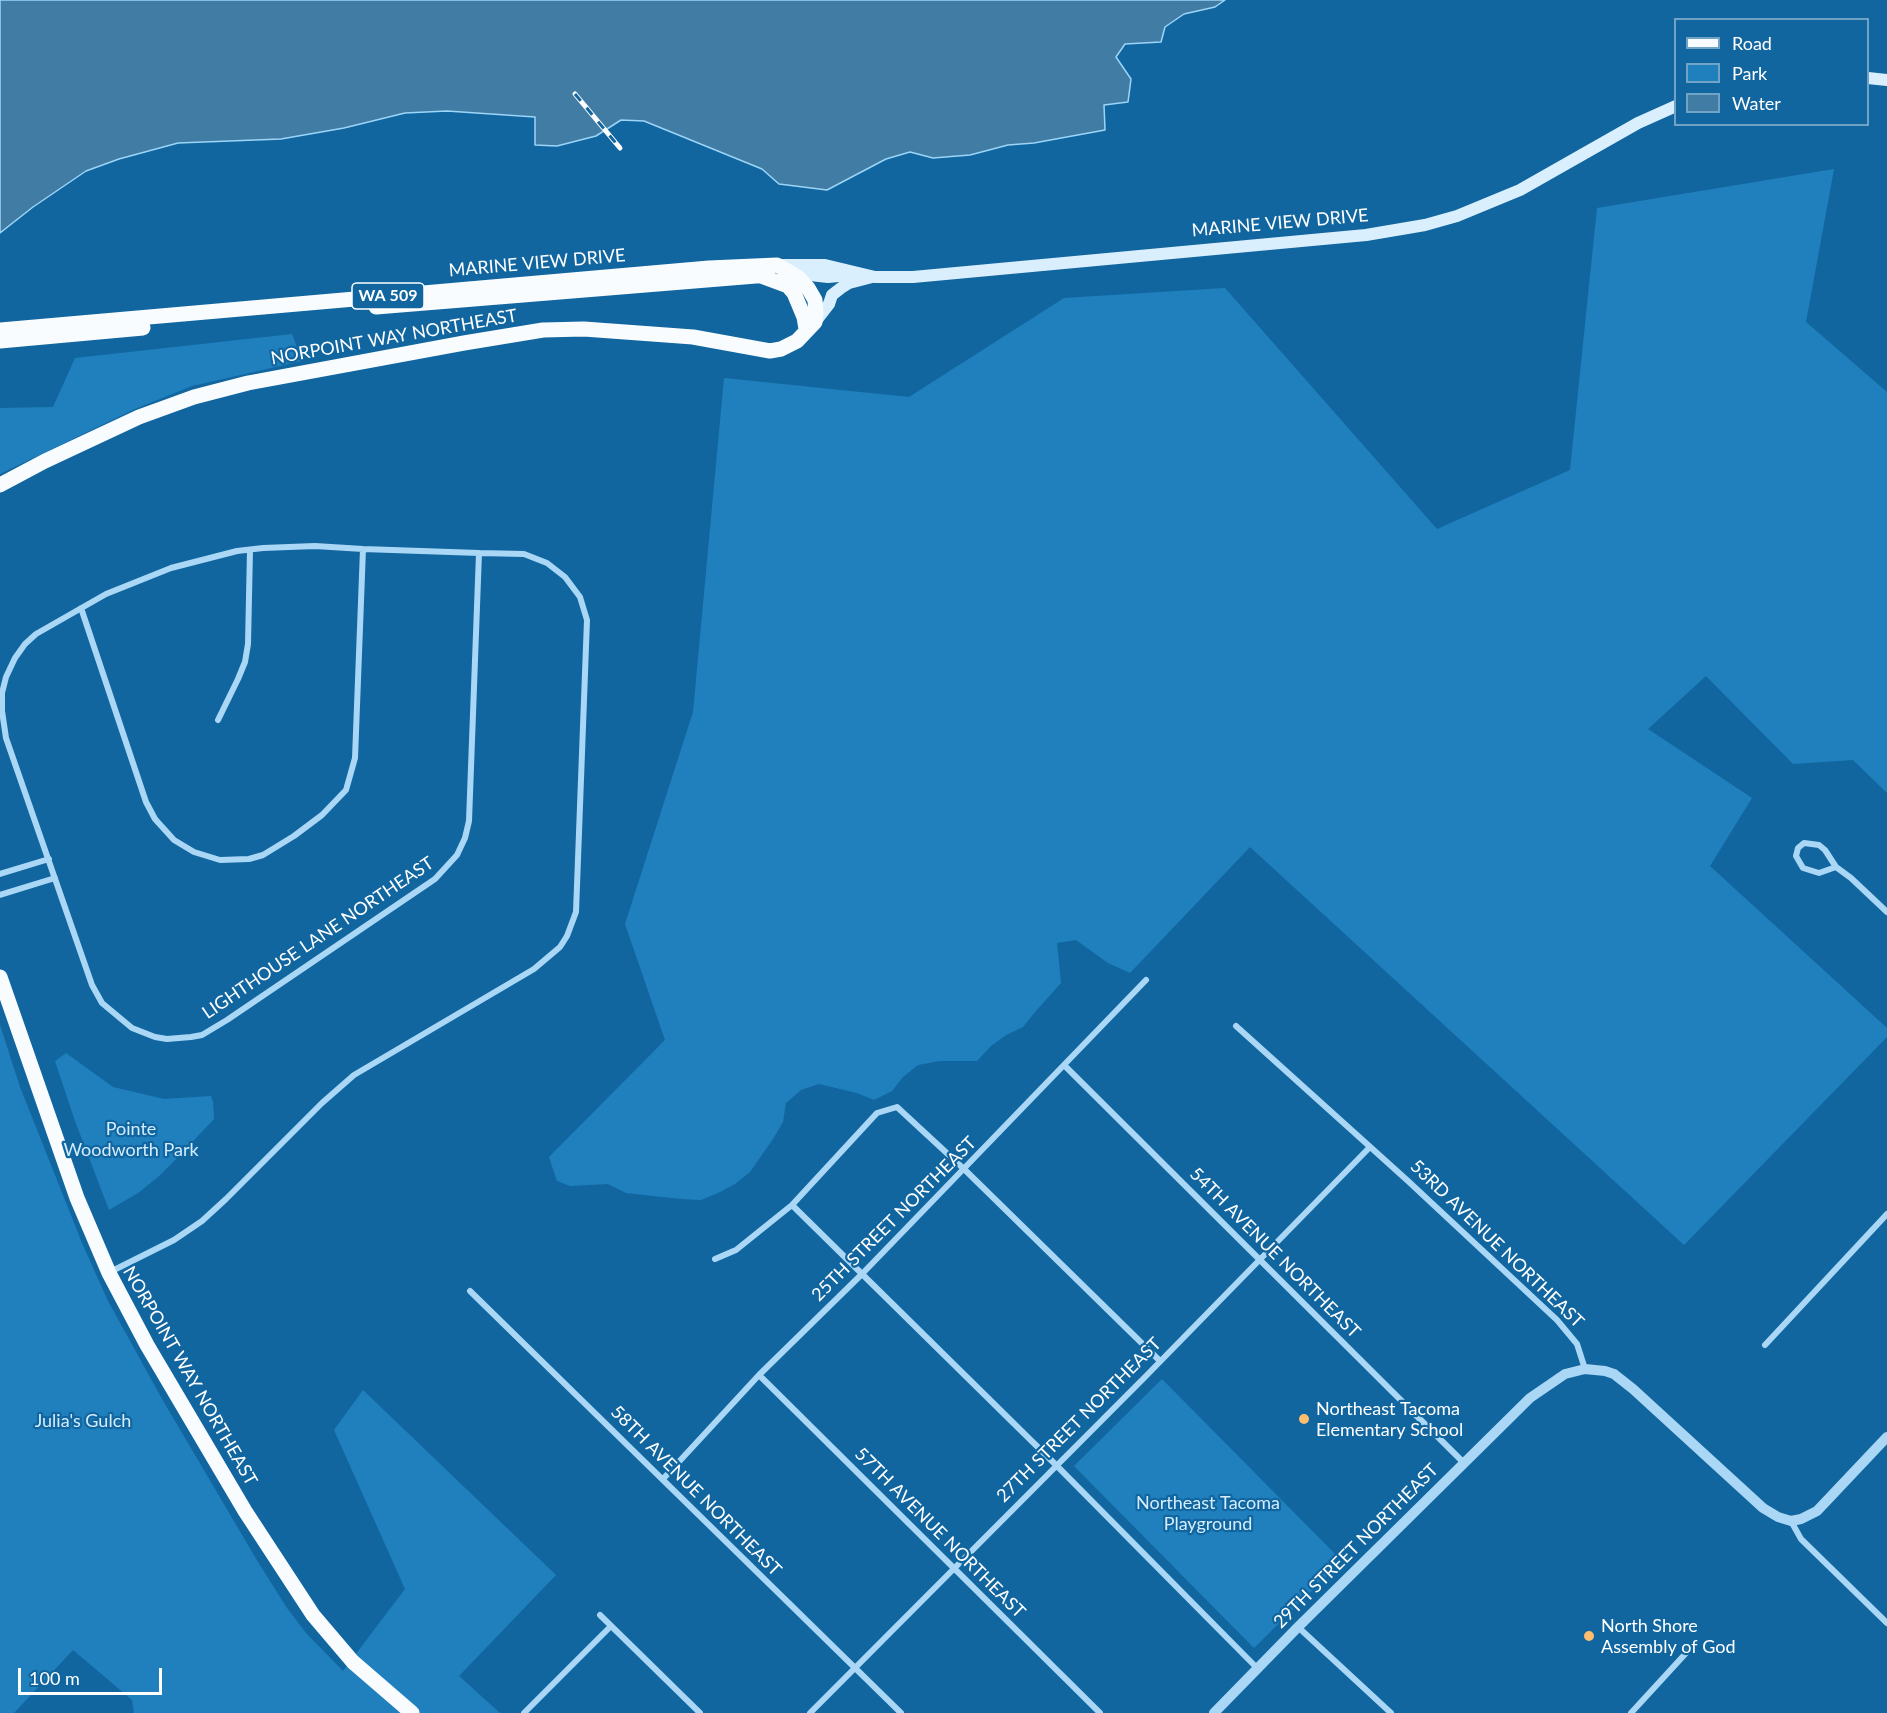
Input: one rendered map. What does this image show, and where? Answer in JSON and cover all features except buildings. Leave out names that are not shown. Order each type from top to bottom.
[{"type":"main road","points":[[1869,78],[1887,80]]},
{"type":"main road","name":"MARINE VIEW DRIVE","points":[[0,330],[709,268],[777,265],[825,266],[875,277],[914,278],[1366,235],[1425,225],[1456,216],[1520,190],[1638,123],[1674,107]]},
{"type":"main road","points":[[777,265],[801,279],[812,294],[816,314],[808,322]]},
{"type":"main road","name":"MARINE VIEW DRIVE","points":[[0,341],[345,309],[793,273],[828,277],[862,273]]},
{"type":"main road","points":[[761,276],[788,286],[798,299],[808,322]]},
{"type":"main road","points":[[812,294],[828,277]]},
{"type":"main road","points":[[808,322],[829,304],[832,295],[841,288],[849,283],[875,277]]},
{"type":"main road","name":"NORPOINT WAY NORTHEAST","points":[[0,485],[139,417],[194,397],[248,383],[543,330],[584,329],[693,337],[770,351],[790,345],[808,322]]},
{"type":"main road","name":"NORPOINT WAY NORTHEAST","points":[[0,977],[77,1198],[109,1273],[147,1345],[245,1511],[313,1615],[353,1662],[412,1713]]},
{"type":"street","name":"LIGHTHOUSE LANE NORTHEAST","points":[[109,1273],[174,1240],[196,1226],[226,1200],[322,1103],[354,1075],[534,969],[560,946],[572,924],[576,902],[588,630],[586,614],[573,586],[558,570],[547,562],[524,554],[315,546],[250,550],[171,568],[106,594],[42,630],[25,644],[15,658],[6,676],[2,693],[6,738],[92,985],[102,1003],[132,1028],[155,1037],[180,1039],[202,1035],[435,879],[457,855],[465,838],[469,821],[479,553]]},
{"type":"street","points":[[81,608],[146,802],[155,819],[174,840],[194,852],[220,860],[249,859],[263,855],[294,836],[322,815],[346,790],[355,759],[363,549]]},
{"type":"street","points":[[218,720],[245,662],[248,644],[250,550]]},
{"type":"street","points":[[1836,867],[1819,873],[1803,868],[1796,856],[1798,848],[1804,843],[1819,845],[1826,850],[1836,867],[1887,912]]},
{"type":"street","points":[[0,874],[49,859]]},
{"type":"street","points":[[0,895],[55,878]]},
{"type":"street","name":"25TH STREET NORTHEAST","points":[[663,1479],[759,1375],[862,1274],[1146,980]]},
{"type":"street","name":"53RD AVENUE NORTHEAST","points":[[1236,1026],[1408,1181],[1568,1332],[1577,1344],[1585,1369]]},
{"type":"street","name":"54TH AVENUE NORTHEAST","points":[[1064,1065],[1464,1463]]},
{"type":"street","points":[[715,1259],[736,1250],[792,1205],[877,1113],[897,1107],[964,1169],[1160,1361]]},
{"type":"street","name":"27TH STREET NORTHEAST","points":[[810,1713],[1369,1148]]},
{"type":"street","points":[[792,1205],[1056,1465],[1257,1668]]},
{"type":"street","points":[[1765,1345],[1887,1214]]},
{"type":"street","name":"58TH AVENUE NORTHEAST","points":[[470,1291],[901,1713]]},
{"type":"street","points":[[1585,1369],[1614,1374],[1634,1389],[1763,1508],[1778,1517],[1791,1521],[1801,1520],[1817,1511],[1887,1437]]},
{"type":"street","name":"29TH STREET NORTHEAST","points":[[1214,1713],[1530,1398],[1564,1374],[1585,1369]]},
{"type":"street","name":"57TH AVENUE NORTHEAST","points":[[759,1375],[1100,1713]]},
{"type":"street","points":[[1791,1521],[1801,1539],[1887,1623]]},
{"type":"street","points":[[600,1615],[700,1713]]},
{"type":"street","points":[[524,1713],[610,1626]]},
{"type":"street","points":[[1298,1627],[1391,1713]]},
{"type":"street","points":[[1631,1713],[1688,1652]]},
{"type":"green space","points":[[1834,169],[1806,322],[1887,392],[1887,793],[1853,760],[1793,764],[1706,676],[1648,729],[1752,798],[1710,866],[1887,1028],[1887,1037],[1684,1245],[1250,847],[1130,973],[1108,963],[1076,940],[1057,943],[1061,983],[1023,1027],[1006,1035],[991,1046],[977,1061],[939,1061],[918,1065],[903,1077],[892,1091],[874,1100],[857,1093],[819,1084],[801,1090],[786,1103],[783,1122],[750,1172],[735,1184],[718,1193],[701,1200],[681,1199],[626,1193],[608,1184],[570,1186],[557,1181],[549,1157],[665,1040],[625,924],[693,712],[724,378],[909,397],[1064,298],[1225,288],[1437,529],[1570,470],[1597,208]]},
{"type":"green space","points":[[292,334],[302,361],[192,386],[135,409],[0,474],[0,408],[53,407],[75,358]]},
{"type":"green space","name":"Julia's Gulch","points":[[0,1025],[20,1087],[82,1243],[108,1301],[162,1399],[287,1608],[306,1633],[343,1671],[405,1589],[334,1430],[363,1390],[556,1575],[459,1676],[500,1713],[134,1713],[132,1700],[73,1650],[14,1713],[0,1713]]},
{"type":"green space","name":"Pointe Woodworth Park","points":[[66,1053],[113,1087],[164,1099],[211,1096],[213,1102],[214,1119],[179,1156],[138,1193],[109,1210],[55,1061]]},
{"type":"green space","name":"Northeast Tacoma Playground","points":[[1162,1379],[1342,1561],[1254,1648],[1074,1466]]},
{"type":"water","points":[[0,0],[1225,0],[1215,7],[1184,14],[1165,27],[1161,42],[1125,44],[1116,57],[1131,79],[1128,102],[1104,105],[1105,130],[1034,143],[1008,145],[970,155],[933,158],[910,152],[886,159],[827,190],[779,184],[762,169],[644,121],[621,120],[596,136],[557,146],[535,145],[535,117],[447,111],[405,113],[344,128],[281,139],[178,143],[119,159],[86,171],[0,233]]},
{"type":"railway","points":[[575,94],[620,148]]},
{"type":"place","name":"Northeast Tacoma Elementary School","points":[[1304,1419]]},
{"type":"place","name":"North Shore Assembly of God","points":[[1589,1636]]}]
